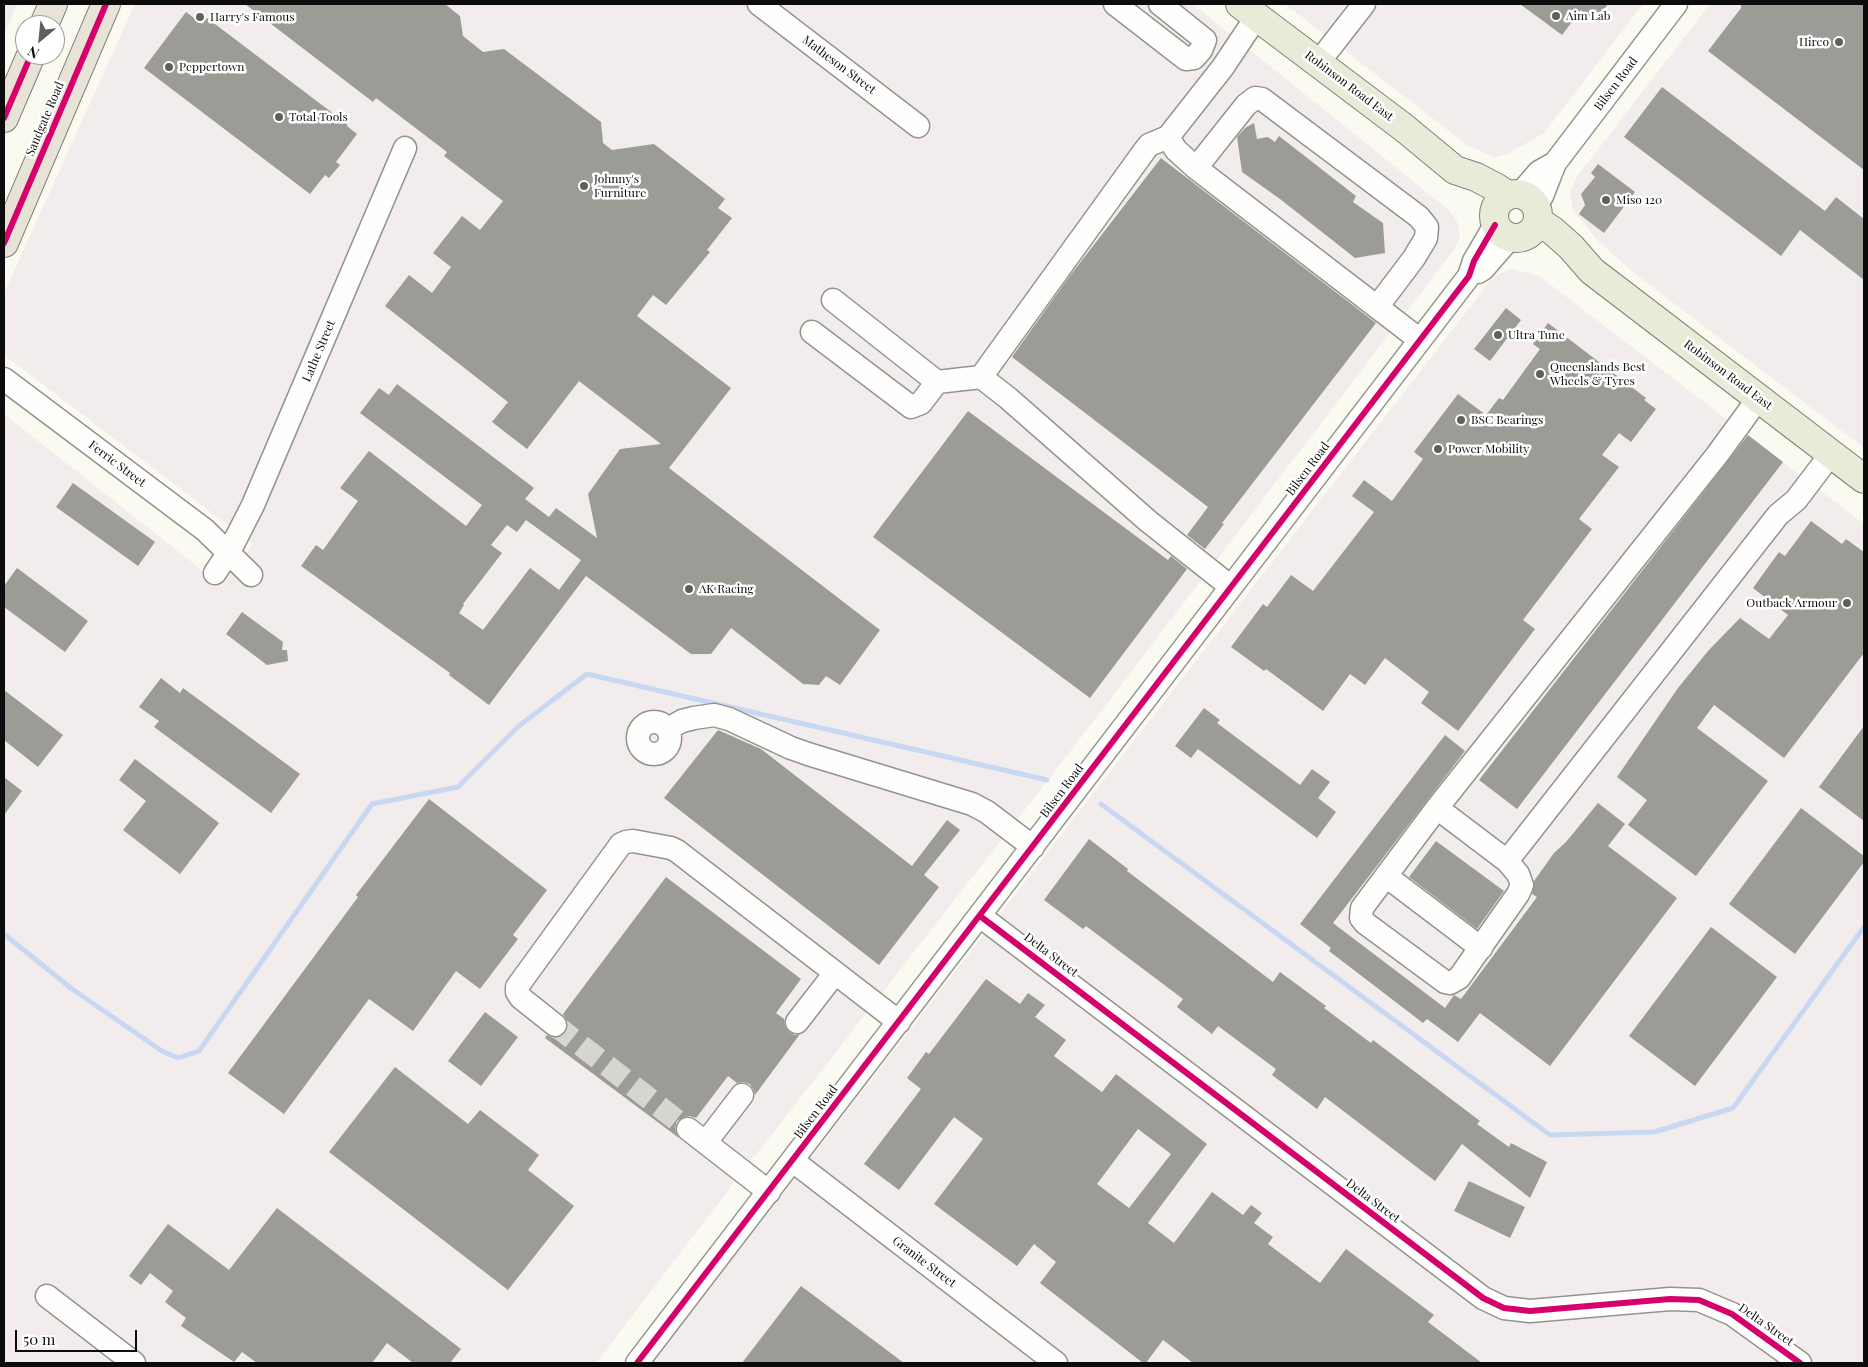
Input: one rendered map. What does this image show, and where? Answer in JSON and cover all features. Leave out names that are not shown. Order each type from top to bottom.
[{"type":"highway","name":"Sandgate Road","points":[[4,244],[106,4]]},
{"type":"highway","points":[[4,118],[27,65]]},
{"type":"main road","name":"Robinson Road East","points":[[1248,10],[1455,170],[1464,186],[1571,246],[1592,270],[1864,479]]},
{"type":"street","name":"Matheson Street","points":[[759,4],[918,126]]},
{"type":"street","points":[[1115,4],[1186,59],[1194,58],[1202,50],[1205,40],[1160,4]]},
{"type":"street","points":[[1318,63],[1364,4]]},
{"type":"street","name":"Bilsen Road","points":[[636,1363],[793,1161],[1469,276],[1483,269],[1516,216],[1539,172],[1555,163],[1676,4]]},
{"type":"street","points":[[981,377],[1148,145],[1168,137],[1223,67],[1248,10]]},
{"type":"street","points":[[1202,50],[1223,67]]},
{"type":"street","points":[[1196,168],[1246,105],[1255,98],[1262,99],[1419,216],[1428,227],[1426,238],[1414,258],[1377,307]]},
{"type":"street","points":[[1168,137],[1176,150],[1196,168],[1420,340]]},
{"type":"street","name":"Lathe Street","points":[[215,572],[229,552],[254,505],[405,148]]},
{"type":"street","points":[[833,300],[937,382],[981,377],[1008,398],[1148,521],[1232,587]]},
{"type":"street","points":[[812,332],[911,407],[921,403],[937,382]]},
{"type":"street","name":"Ferric Street","points":[[4,379],[205,530],[251,575]]},
{"type":"street","points":[[1437,808],[1507,861],[1518,874],[1522,885],[1459,978],[1450,983],[1365,923],[1361,918],[1362,908],[1437,808],[1717,455],[1758,398]]},
{"type":"street","points":[[1507,861],[1778,515],[1796,500],[1831,454]]},
{"type":"street","points":[[668,729],[682,721],[694,718],[714,716],[730,719],[808,754],[972,804],[987,812],[1033,847]]},
{"type":"street","points":[[555,1025],[521,998],[517,992],[517,987],[621,844],[626,842],[671,848],[677,851],[899,1022]]},
{"type":"street","points":[[1386,876],[1481,948]]},
{"type":"street","name":"Delta Street","points":[[980,916],[1483,1298],[1504,1308],[1530,1311],[1670,1298],[1699,1300],[1745,1322],[1800,1363]]},
{"type":"street","points":[[797,1022],[836,973]]},
{"type":"street","points":[[706,1142],[742,1095]]},
{"type":"street","points":[[688,1129],[769,1192]]},
{"type":"street","name":"Granite Street","points":[[793,1161],[1056,1363]]},
{"type":"street","points":[[47,1296],[134,1363]]},
{"type":"shaded area","points":[[4,4],[17,4],[4,35]]},
{"type":"shaded area","points":[[135,4],[1193,4],[1450,211],[1458,224],[1460,236],[1455,248],[1066,757],[596,1363],[4,1363],[4,414],[222,586],[253,544],[4,355],[4,293]]},
{"type":"shaded area","points":[[1285,4],[1643,4],[1544,133],[1507,154],[1494,157],[1467,145]]},
{"type":"shaded area","points":[[1710,4],[1864,4],[1864,448],[1634,273],[1599,242],[1573,210],[1570,192],[1576,178]]},
{"type":"shaded area","points":[[1512,269],[1539,276],[1864,524],[1864,1363],[652,1363],[1494,276]]},
{"type":"building","points":[[245,4],[445,4],[460,16],[463,36],[483,52],[504,49],[601,122],[603,143],[612,150],[654,144],[725,199],[718,208],[732,218],[707,250],[710,252],[666,305],[653,295],[637,316],[731,388],[669,468],[880,630],[840,685],[826,676],[819,685],[803,684],[731,628],[711,654],[691,654],[586,576],[489,705],[449,675],[450,673],[301,566],[316,545],[323,550],[358,501],[340,488],[369,451],[466,526],[482,505],[360,413],[379,388],[389,395],[397,384],[534,488],[525,499],[549,517],[556,508],[597,538],[588,494],[620,449],[661,444],[579,381],[527,449],[492,422],[508,402],[385,306],[409,275],[432,293],[451,267],[433,253],[462,216],[480,230],[503,201],[444,156],[447,152],[376,98],[373,102]],"holes":[[[526,520],[581,560],[559,590],[530,568],[483,630],[459,613],[463,604],[502,553],[491,545],[507,525],[517,532]]]},
{"type":"building","name":"Aim Lab","points":[[1520,4],[1608,4],[1595,21],[1581,10],[1562,35]]},
{"type":"building","points":[[1741,4],[1864,4],[1864,170],[1708,51],[1741,8]]},
{"type":"building","points":[[186,12],[202,24],[207,18],[347,124],[357,134],[336,162],[340,165],[329,178],[325,175],[310,194],[144,68]]},
{"type":"building","points":[[1662,87],[1825,211],[1836,197],[1864,219],[1864,280],[1800,230],[1781,256],[1624,137]]},
{"type":"building","points":[[1254,123],[1257,139],[1268,137],[1275,142],[1279,136],[1356,196],[1353,202],[1383,223],[1385,253],[1355,258],[1280,199],[1242,172],[1237,137],[1245,128]]},
{"type":"building","points":[[1161,158],[1376,323],[1222,523],[1224,524],[1205,549],[1187,535],[1208,507],[1012,357],[1069,277]]},
{"type":"building","name":"Miso 120","points":[[1598,164],[1635,192],[1604,233],[1579,214],[1585,205],[1581,194],[1595,177],[1591,173]]},
{"type":"building","name":"Ultra Tune","points":[[1506,308],[1521,320],[1490,361],[1474,349]]},
{"type":"building","points":[[1548,323],[1646,398],[1644,400],[1656,409],[1631,442],[1619,433],[1602,455],[1619,467],[1579,519],[1592,529],[1523,620],[1535,629],[1458,731],[1421,703],[1429,692],[1385,658],[1365,685],[1350,674],[1323,711],[1266,669],[1264,671],[1231,647],[1263,604],[1267,607],[1291,575],[1313,591],[1374,512],[1352,496],[1364,480],[1392,501],[1423,459],[1414,452],[1458,394],[1486,415],[1499,398],[1503,400],[1540,349],[1533,344]]},
{"type":"building","points":[[968,411],[1168,560],[1171,556],[1187,569],[1090,698],[873,537]]},
{"type":"building","points":[[1748,435],[1783,462],[1517,809],[1479,780]]},
{"type":"building","points":[[73,483],[155,542],[138,566],[56,507]]},
{"type":"building","points":[[1811,521],[1842,544],[1846,539],[1864,552],[1864,653],[1784,758],[1714,705],[1697,728],[1768,781],[1696,876],[1628,825],[1647,800],[1617,777],[1678,688],[1708,651],[1740,618],[1769,639],[1788,615],[1753,588],[1779,552],[1785,556]]},
{"type":"building","points":[[17,568],[88,621],[65,652],[4,607],[4,586]]},
{"type":"building","points":[[242,612],[283,642],[282,650],[287,650],[288,661],[267,665],[226,634]]},
{"type":"building","points":[[161,678],[180,693],[183,688],[300,774],[271,813],[154,727],[159,721],[139,707]]},
{"type":"building","points":[[4,690],[63,735],[38,767],[4,740]]},
{"type":"building","points":[[1204,708],[1220,720],[1217,723],[1300,785],[1312,769],[1330,782],[1318,798],[1336,812],[1317,838],[1198,749],[1191,758],[1175,746]]},
{"type":"building","points":[[1864,726],[1864,821],[1819,787]]},
{"type":"building","points":[[718,730],[761,749],[912,866],[947,820],[960,830],[924,875],[939,887],[879,965],[664,798]]},
{"type":"building","points":[[1445,735],[1465,751],[1333,923],[1445,1008],[1454,995],[1461,999],[1537,897],[1532,894],[1534,881],[1554,853],[1566,842],[1598,803],[1625,824],[1608,846],[1677,898],[1550,1066],[1480,1013],[1458,1042],[1427,1019],[1423,1023],[1329,951],[1331,948],[1300,924]]},
{"type":"building","points":[[135,759],[219,823],[180,874],[123,830],[146,801],[119,780]]},
{"type":"building","points":[[4,777],[22,791],[4,815]]},
{"type":"building","points":[[429,799],[547,890],[513,935],[518,939],[480,989],[456,971],[413,1031],[369,999],[284,1114],[228,1073],[358,897],[356,895]]},
{"type":"building","points":[[1801,808],[1864,856],[1864,862],[1795,954],[1729,904]]},
{"type":"building","points":[[1089,839],[1128,869],[1127,871],[1273,982],[1280,972],[1326,1006],[1324,1008],[1371,1043],[1373,1040],[1480,1121],[1477,1124],[1509,1147],[1511,1143],[1547,1162],[1530,1198],[1462,1144],[1435,1181],[1325,1097],[1317,1109],[1272,1075],[1276,1069],[1218,1026],[1212,1034],[1177,1007],[1183,999],[1086,926],[1083,929],[1044,900]]},
{"type":"building","points":[[1436,841],[1504,891],[1477,929],[1409,877]]},
{"type":"building","points":[[666,877],[801,979],[776,1013],[784,1019],[785,1026],[789,1032],[795,1035],[800,1034],[755,1095],[750,1084],[737,1083],[728,1076],[696,1118],[690,1116],[677,1121],[675,1128],[679,1138],[545,1038],[547,1035],[553,1038],[566,1033],[568,1027],[563,1014]]},
{"type":"building","points":[[1711,927],[1777,977],[1695,1086],[1629,1036]]},
{"type":"building","points":[[986,979],[1020,1004],[1028,993],[1045,1005],[1035,1017],[1066,1040],[1054,1056],[1102,1092],[1116,1074],[1207,1144],[1148,1223],[1174,1243],[1212,1192],[1243,1215],[1251,1205],[1262,1213],[1254,1223],[1273,1237],[1268,1244],[1320,1283],[1346,1249],[1434,1315],[1428,1322],[1482,1363],[1193,1363],[1163,1340],[1146,1363],[1143,1363],[1040,1283],[1056,1262],[1034,1244],[1017,1266],[934,1204],[983,1139],[954,1117],[899,1190],[864,1164],[921,1089],[907,1078],[926,1052],[929,1054]],"holes":[[[1138,1129],[1171,1154],[1129,1208],[1097,1184]]]},
{"type":"building","points":[[485,1012],[518,1037],[481,1086],[448,1061]]},
{"type":"building","points":[[395,1067],[468,1124],[480,1110],[539,1155],[528,1170],[574,1206],[508,1290],[329,1152]]},
{"type":"building","points":[[1469,1181],[1525,1207],[1510,1238],[1454,1211]]},
{"type":"building","points":[[277,1208],[461,1349],[450,1363],[413,1363],[387,1343],[372,1363],[257,1363],[242,1352],[234,1362],[181,1326],[186,1318],[165,1302],[173,1291],[150,1273],[141,1285],[129,1276],[168,1224],[229,1270]]},
{"type":"building","points":[[801,1286],[904,1363],[742,1363]]},
{"type":"waterway","points":[[4,934],[72,989],[162,1051],[178,1058],[199,1051],[372,804],[458,787],[520,725],[587,674],[1047,780]]},
{"type":"waterway","points":[[1101,804],[1550,1135],[1654,1132],[1733,1108],[1864,927]]},
{"type":"tunnel","points":[[555,1025],[688,1129]]},
{"type":"cycle path","points":[[4,243],[106,4]]},
{"type":"cycle path","points":[[4,118],[27,65]]},
{"type":"cycle path","points":[[637,1363],[1469,276],[1474,261],[1495,225]]},
{"type":"cycle path","points":[[980,916],[1483,1298],[1504,1308],[1530,1311],[1670,1299],[1699,1300],[1732,1314],[1800,1363]]},
{"type":"place","name":"Aim Lab","points":[[1556,16]]},
{"type":"place","name":"Harry's Famous","points":[[200,17]]},
{"type":"place","name":"Hirco","points":[[1839,42]]},
{"type":"place","name":"Peppertown","points":[[169,67]]},
{"type":"place","name":"Total Tools","points":[[279,117]]},
{"type":"place","name":"Johnny's Furniture","points":[[584,186]]},
{"type":"place","name":"Miso 120","points":[[1606,200]]},
{"type":"place","name":"Ultra Tune","points":[[1498,335]]},
{"type":"place","name":"Queenslands Best Wheels & Tyres","points":[[1540,374]]},
{"type":"place","name":"BSC Bearings","points":[[1461,420]]},
{"type":"place","name":"Power Mobility","points":[[1438,449]]},
{"type":"place","name":"AK Racing","points":[[689,589]]},
{"type":"place","name":"Outback Armour","points":[[1847,603]]}]
